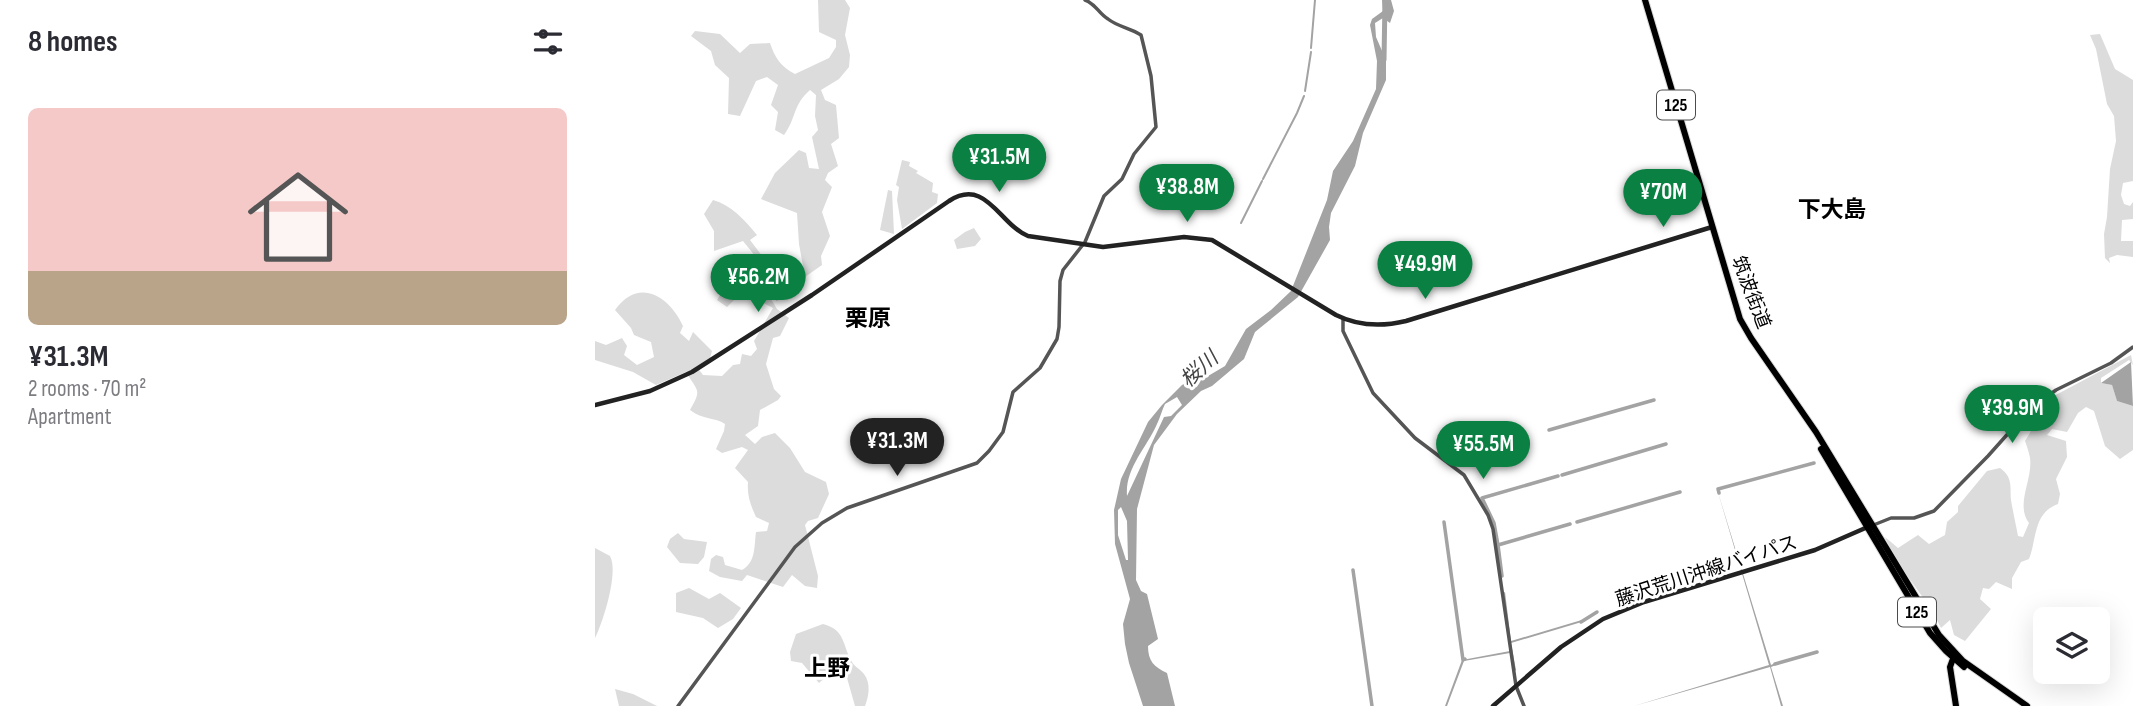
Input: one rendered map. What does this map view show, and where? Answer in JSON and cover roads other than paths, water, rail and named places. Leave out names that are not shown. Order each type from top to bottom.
[{"type":"highway","name":"筑波街道","points":[[1645,0],[1737,311],[1745,328],[1808,422],[1930,633],[1954,656]]},
{"type":"highway","points":[[1954,656],[1950,675],[1956,706]]},
{"type":"highway","name":"125","points":[[1954,656],[2021,706]]},
{"type":"highway","name":"125","points":[[1954,656],[2027,706]]},
{"type":"main road","points":[[595,405],[650,391],[692,372],[958,196],[968,194],[982,197],[1025,235],[1110,247],[1194,237],[1216,242],[1343,319],[1369,325],[1394,324],[1712,227]]},
{"type":"main road","name":"藤沢荒川沖線バイパス","points":[[1493,706],[1572,639],[1603,619],[1623,610],[1798,556],[1868,527]]},
{"type":"street","points":[[678,706],[795,547],[814,528],[847,508],[977,463],[1003,432],[1013,392],[1040,368],[1056,339],[1059,327],[1062,275],[1083,245],[1104,196],[1122,179],[1141,145],[1155,130],[1157,122],[1151,76],[1141,35],[1112,22],[1101,14],[1095,5],[1085,0]]},
{"type":"street","points":[[1343,319],[1343,331],[1373,393],[1415,438],[1464,475],[1488,515],[1493,528],[1515,686],[1524,706]]},
{"type":"street","points":[[1868,527],[1891,518],[1914,518],[1934,511],[2030,409],[2056,390],[2111,363],[2133,347]]},
{"type":"waterway","points":[[1311,48],[1315,0]]},
{"type":"waterway","name":"桜川","points":[[1384,60],[1385,0]]},
{"type":"waterway","points":[[1305,91],[1311,52]]},
{"type":"waterway","points":[[1263,179],[1304,96]]},
{"type":"waterway","points":[[1241,223],[1262,181]]},
{"type":"waterway","points":[[1549,430],[1654,400]]},
{"type":"waterway","points":[[1488,448],[1509,441]]},
{"type":"waterway","points":[[1562,475],[1666,444]]},
{"type":"waterway","points":[[1719,493],[1718,489],[1814,463]]},
{"type":"waterway","points":[[1498,545],[1494,523],[1482,498],[1558,476]]},
{"type":"waterway","points":[[1577,522],[1680,492]]},
{"type":"waterway","points":[[1444,522],[1463,660],[1465,659]]},
{"type":"waterway","points":[[1502,576],[1498,545],[1570,524]]},
{"type":"waterway","points":[[1353,570],[1372,706]]},
{"type":"waterway","points":[[1581,622],[1597,612]]},
{"type":"waterway","points":[[1775,664],[1817,652]]},
{"type":"district","name":"下大島","points":[[1832,209]]},
{"type":"district","name":"栗原","points":[[868,318]]},
{"type":"district","name":"上野","points":[[827,668]]}]
